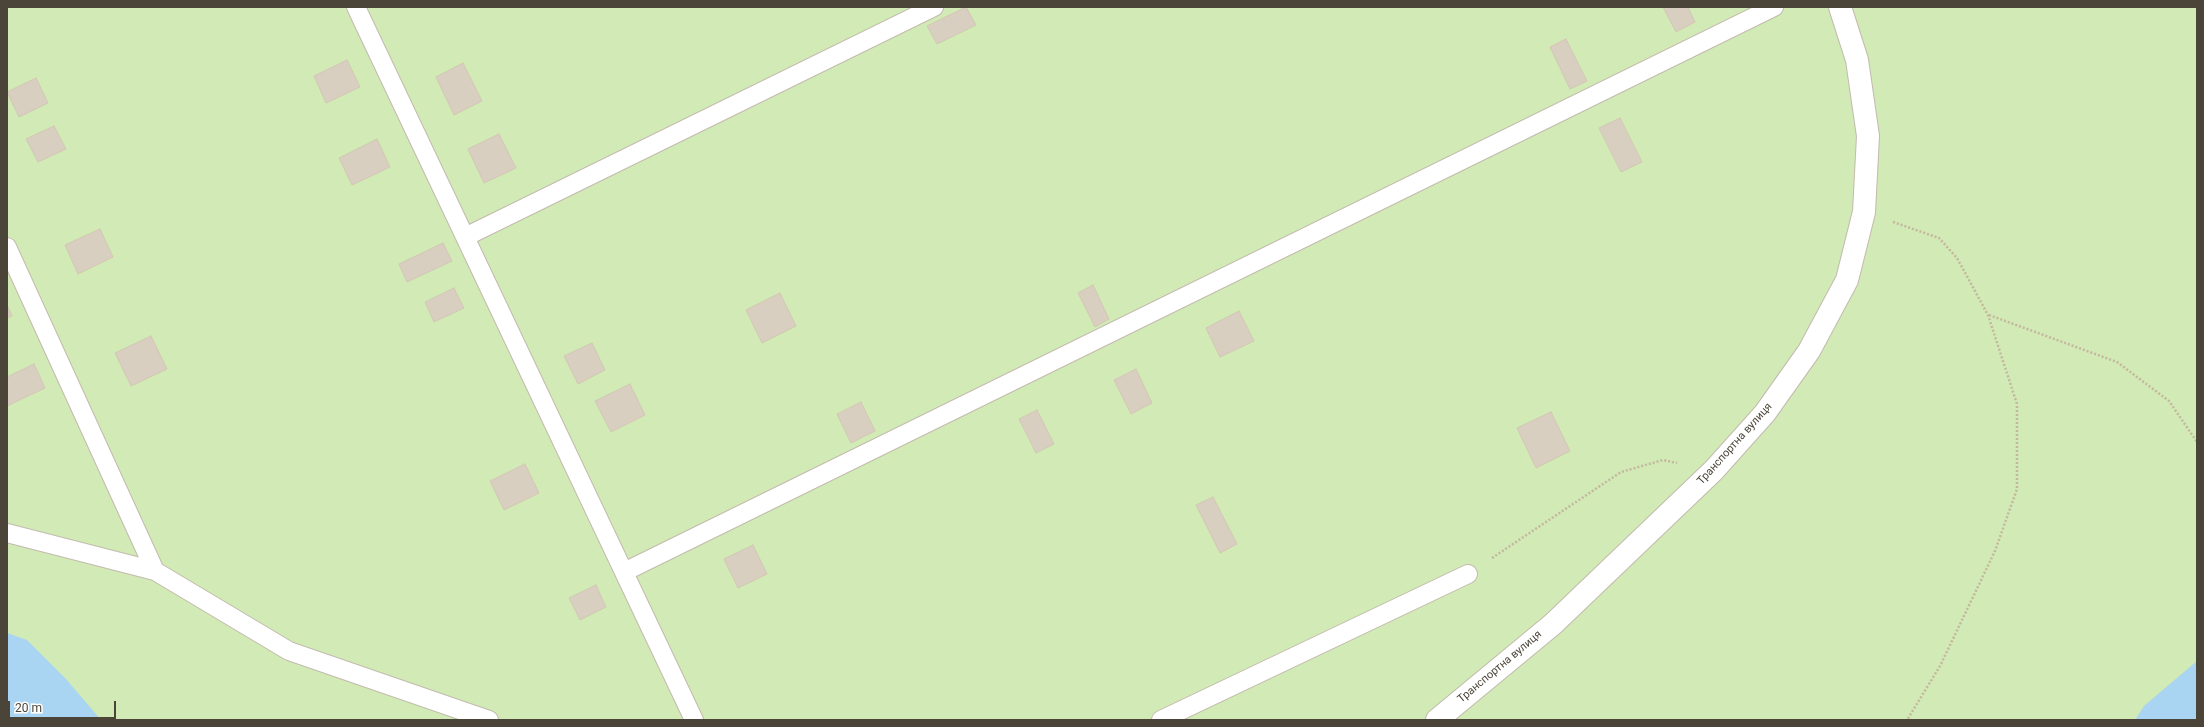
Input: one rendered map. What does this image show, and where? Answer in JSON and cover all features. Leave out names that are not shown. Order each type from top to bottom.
[{"type":"street","name":"Транспортна вулиця","points":[[1437,720],[1552,624],[1714,470],[1765,413],[1808,351],[1846,280],[1864,212],[1868,136],[1857,60],[1840,7]]},
{"type":"lane","points":[[356,7],[694,720]]},
{"type":"lane","points":[[465,237],[934,7]]},
{"type":"lane","points":[[624,572],[1774,7]]},
{"type":"lane","points":[[7,247],[155,571]]},
{"type":"lane","points":[[7,533],[155,571],[289,651],[489,720]]},
{"type":"lane","points":[[1160,720],[1468,574]]},
{"type":"path","points":[[1864,212],[1939,238],[1957,258],[1988,315],[2017,404],[2017,489],[1988,565],[1940,666],[1907,720]]},
{"type":"path","points":[[1988,315],[2118,362],[2169,401],[2197,442]]},
{"type":"path","points":[[1468,574],[1621,472],[1663,460],[1714,470]]},
{"type":"green space","points":[[7,7],[2197,7],[2197,720],[7,720]]},
{"type":"water","points":[[7,633],[27,640],[66,679],[101,720],[7,720]]},
{"type":"water","points":[[2197,661],[2197,720],[2135,720],[2144,706]]},
{"type":"building","points":[[966,7],[976,25],[937,44],[927,26]]},
{"type":"building","points":[[1663,7],[1688,7],[1695,22],[1676,32]]},
{"type":"building","points":[[1566,39],[1587,81],[1570,89],[1550,47]]},
{"type":"building","points":[[347,60],[360,87],[326,103],[314,76]]},
{"type":"building","points":[[463,63],[482,101],[454,115],[436,77]]},
{"type":"building","points":[[36,78],[48,103],[19,117],[7,92]]},
{"type":"building","points":[[1620,118],[1642,162],[1621,172],[1599,128]]},
{"type":"building","points":[[54,126],[66,149],[38,162],[26,139]]},
{"type":"building","points":[[499,134],[516,168],[484,183],[468,149]]},
{"type":"building","points":[[377,139],[390,167],[352,185],[339,158]]},
{"type":"building","points":[[100,229],[113,257],[78,274],[65,245]]},
{"type":"building","points":[[443,243],[452,261],[407,282],[399,264]]},
{"type":"building","points":[[1093,285],[1109,319],[1095,327],[1078,293]]},
{"type":"building","points":[[454,288],[464,308],[434,322],[425,302]]},
{"type":"building","points":[[780,293],[796,326],[762,343],[746,310]]},
{"type":"building","points":[[7,305],[12,316],[7,318]]},
{"type":"building","points":[[1239,311],[1254,341],[1220,357],[1206,328]]},
{"type":"building","points":[[151,336],[167,369],[131,386],[115,353]]},
{"type":"building","points":[[592,343],[605,370],[578,384],[564,356]]},
{"type":"building","points":[[34,364],[45,388],[7,406],[7,377]]},
{"type":"building","points":[[1136,369],[1152,403],[1131,414],[1114,380]]},
{"type":"building","points":[[630,384],[645,415],[611,432],[595,401]]},
{"type":"building","points":[[861,402],[875,431],[851,443],[837,414]]},
{"type":"building","points":[[1037,410],[1054,444],[1036,453],[1019,419]]},
{"type":"building","points":[[1551,412],[1570,451],[1536,468],[1517,428]]},
{"type":"building","points":[[525,464],[539,493],[504,510],[490,481]]},
{"type":"building","points":[[1213,497],[1237,544],[1220,553],[1196,505]]},
{"type":"building","points":[[753,545],[767,574],[738,588],[724,559]]},
{"type":"building","points":[[596,585],[606,607],[580,620],[569,598]]}]
